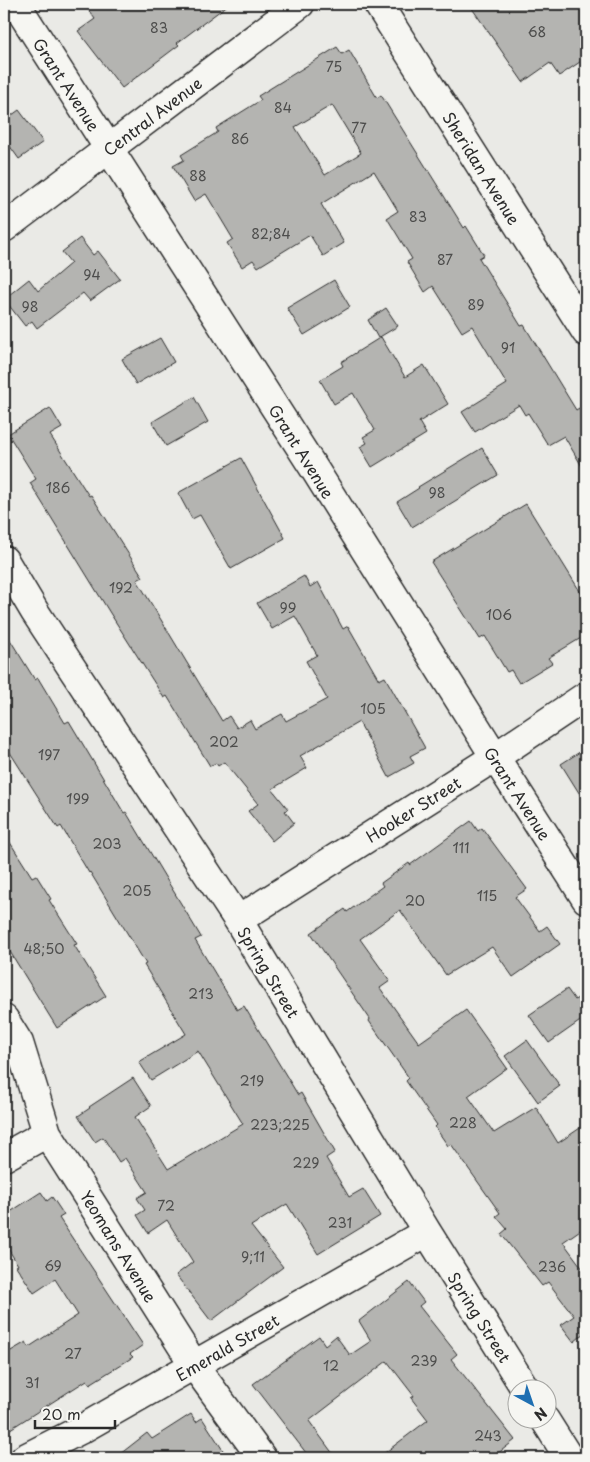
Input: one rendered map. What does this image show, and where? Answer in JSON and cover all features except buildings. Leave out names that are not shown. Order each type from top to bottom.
[{"type":"street","name":"Grant Avenue","points":[[16,4],[315,470],[586,899]]},
{"type":"street","name":"Central Avenue","points":[[4,228],[300,4]]},
{"type":"street","name":"Sheridan Avenue","points":[[378,4],[586,332]]},
{"type":"street","name":"Spring Street","points":[[4,560],[34,612],[238,920],[427,1232],[520,1380]]},
{"type":"street","name":"Hooker Street","points":[[238,920],[495,757],[586,696]]},
{"type":"street","name":"Yeomans Avenue","points":[[4,1019],[19,1043],[47,1133],[194,1365],[262,1458]]},
{"type":"street","points":[[4,1157],[47,1133]]},
{"type":"street","name":"Emerald Street","points":[[25,1458],[80,1430],[427,1232]]},
{"type":"street","points":[[551,1430],[569,1458]]}]
